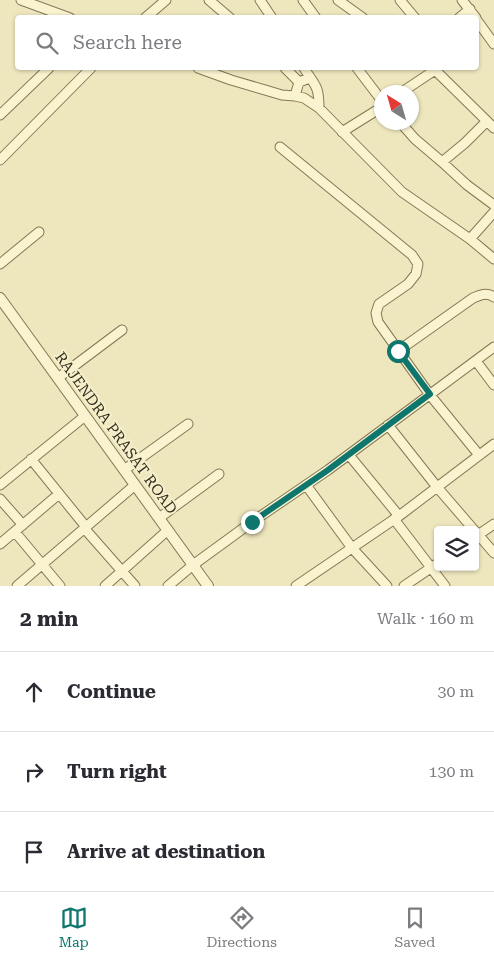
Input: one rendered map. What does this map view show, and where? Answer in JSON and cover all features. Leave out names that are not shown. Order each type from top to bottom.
[{"type":"street","points":[[21,0],[62,15]]},
{"type":"street","points":[[148,15],[166,0]]},
{"type":"street","points":[[209,0],[226,15]]},
{"type":"street","points":[[260,0],[270,15]]},
{"type":"street","points":[[303,0],[314,15]]},
{"type":"street","points":[[338,0],[359,15]]},
{"type":"street","points":[[400,0],[412,15]]},
{"type":"street","points":[[462,0],[474,15]]},
{"type":"street","points":[[463,15],[470,9]]},
{"type":"street","points":[[479,22],[494,44]]},
{"type":"street","points":[[0,115],[47,70]]},
{"type":"street","points":[[0,160],[89,70]]},
{"type":"street","points":[[203,70],[239,83],[282,95],[304,98],[318,108],[402,192],[470,239],[494,259]]},
{"type":"street","points":[[287,70],[299,82]]},
{"type":"street","points":[[305,70],[318,90],[318,108]]},
{"type":"street","points":[[359,70],[374,90]]},
{"type":"street","points":[[412,85],[433,70]]},
{"type":"street","points":[[435,70],[490,125],[442,162]]},
{"type":"street","points":[[299,82],[310,78]]},
{"type":"street","points":[[295,96],[299,82]]},
{"type":"street","points":[[342,132],[374,112]]},
{"type":"street","points":[[407,130],[467,185],[494,206]]},
{"type":"street","points":[[280,147],[404,248],[418,264],[416,274],[408,284],[379,304],[376,313],[378,322],[430,394],[478,455]]},
{"type":"street","points":[[470,239],[494,212]]},
{"type":"street","points":[[0,264],[39,232]]},
{"type":"street","points":[[398,351],[473,298],[484,294],[494,297]]},
{"type":"street","name":"RAJENDRA PRASAT ROAD","points":[[0,298],[208,586]]},
{"type":"street","points":[[58,378],[122,330]]},
{"type":"street","points":[[168,586],[193,565],[349,455],[494,348]]},
{"type":"street","points":[[476,361],[494,384]]},
{"type":"street","points":[[0,485],[85,416]]},
{"type":"street","points":[[124,470],[188,424]]},
{"type":"street","points":[[388,425],[470,526]]},
{"type":"street","points":[[296,586],[397,518],[494,444]]},
{"type":"street","points":[[349,455],[434,564]]},
{"type":"street","points":[[31,459],[135,586]]},
{"type":"street","points":[[159,518],[219,474]]},
{"type":"street","points":[[17,586],[135,485]]},
{"type":"street","points":[[306,485],[352,548],[387,586]]},
{"type":"street","points":[[0,544],[59,494]]},
{"type":"street","points":[[0,499],[23,525]]},
{"type":"street","points":[[479,532],[494,524]]},
{"type":"street","points":[[105,586],[168,530]]},
{"type":"street","points":[[15,532],[60,586]]},
{"type":"street","points":[[479,536],[494,554]]},
{"type":"street","points":[[404,586],[434,566]]},
{"type":"street","points":[[438,571],[445,586]]},
{"type":"route","points":[[252,522],[328,470],[430,394],[398,351]]}]
